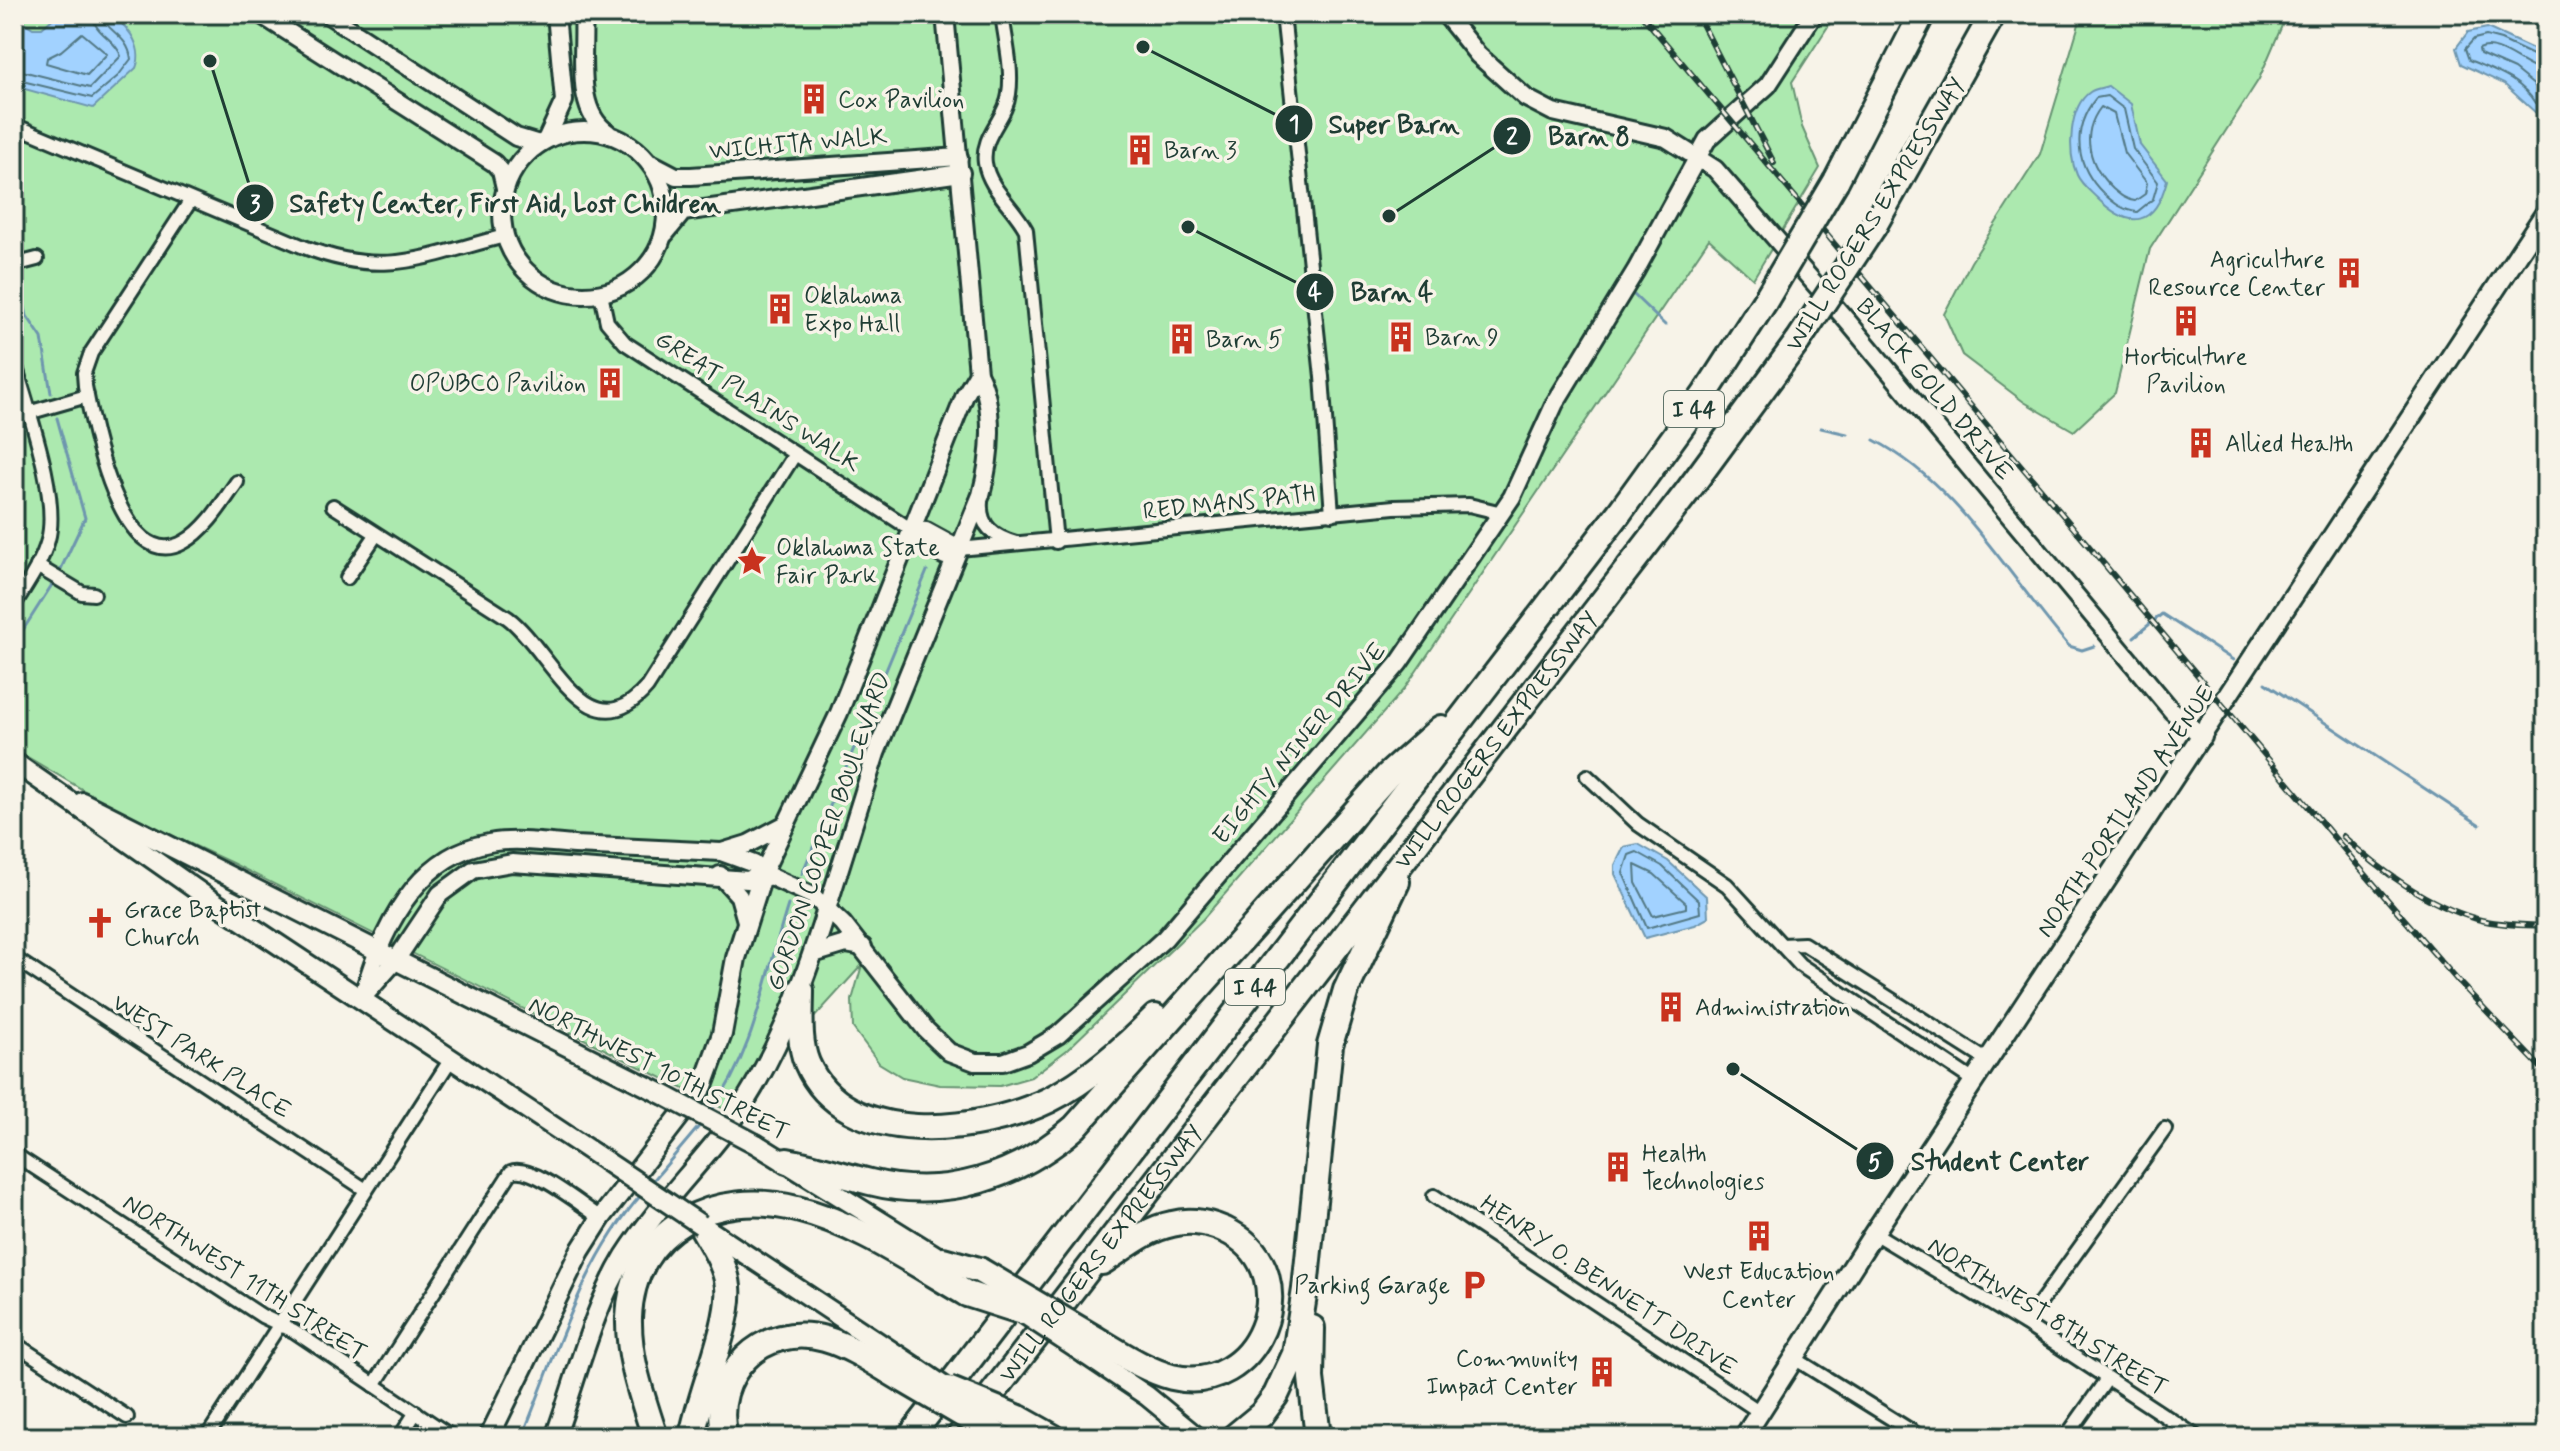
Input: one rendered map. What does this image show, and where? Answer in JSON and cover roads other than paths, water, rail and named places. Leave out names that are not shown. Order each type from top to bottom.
[{"type":"highway","name":"WILL ROGERS EXPRESSWAY","points":[[910,1437],[1654,465],[1765,301],[1836,181],[1922,14]]},
{"type":"highway","name":"WILL ROGERS EXPRESSWAY","points":[[959,1437],[1687,492],[1798,341],[1874,226],[1993,14]]},
{"type":"highway","points":[[787,1161],[838,1170],[869,1182],[921,1190],[969,1184],[1016,1169],[1038,1157],[1075,1127],[1388,775],[1484,689]]},
{"type":"highway","points":[[1318,1437],[1311,1378],[1317,1186],[1325,1074],[1335,1022],[1346,990],[1381,922],[1410,852]]},
{"type":"highway","points":[[801,990],[801,1042],[805,1059],[825,1089],[859,1112],[881,1120],[904,1126],[962,1127],[1022,1112],[1076,1084],[1170,1002],[1219,965]]},
{"type":"highway","points":[[1234,1437],[1262,1414],[1276,1395],[1295,1354],[1317,1186]]},
{"type":"highway","points":[[655,1437],[630,1341],[634,1288],[647,1260],[663,1237],[705,1210],[752,1202],[809,1212],[974,1281],[1091,1347],[1174,1378],[1217,1375],[1232,1369],[1254,1348],[1269,1317],[1269,1286],[1259,1260],[1238,1237],[1223,1228],[1192,1222],[1160,1227],[1087,1272]]},
{"type":"highway","points":[[692,1437],[702,1391],[729,1303],[725,1272],[710,1235]]},
{"type":"highway","points":[[943,1260],[1020,1311]]},
{"type":"highway","points":[[725,1437],[721,1413],[726,1385],[740,1361],[773,1339],[801,1335],[827,1339],[908,1373],[1013,1431],[1053,1437]]},
{"type":"highway","points":[[948,1389],[1013,1431]]},
{"type":"main road","name":"NORTH PORTLAND AVENUE","points":[[1744,1437],[1874,1233],[2545,214]]},
{"type":"main road","name":"NORTHWEST 10TH STREET","points":[[14,762],[66,796],[756,1144],[943,1260]]},
{"type":"main road","name":"NORTHWEST 10TH STREET","points":[[66,796],[100,825],[604,1160],[908,1373],[948,1389]]},
{"type":"main road","name":"GORDON COOPER BOULEVARD","points":[[489,1437],[558,1292],[601,1218],[703,1086],[716,1055],[746,921],[763,873]]},
{"type":"main road","name":"GORDON COOPER BOULEVARD","points":[[555,1437],[613,1279],[645,1228],[754,1087],[801,990],[827,909]]},
{"type":"main road","points":[[1020,1311],[1091,1347],[1197,1437]]},
{"type":"street","points":[[327,14],[516,137],[543,142],[581,131],[612,136]]},
{"type":"street","points":[[505,190],[520,161],[543,142],[564,101],[556,14]]},
{"type":"street","points":[[267,16],[494,163],[505,179],[502,208],[505,236],[516,259],[538,282],[567,294],[601,294],[622,287],[641,274],[663,239],[667,213],[664,193],[645,158],[596,125],[587,107],[583,14]]},
{"type":"street","name":"GORDON COOPER BOULEVARD","points":[[827,909],[876,753],[981,495],[990,440],[985,386],[978,373],[945,14]]},
{"type":"street","points":[[1002,14],[1009,97],[987,140],[985,161],[991,181],[1014,208],[1026,230],[1056,542]]},
{"type":"street","points":[[1283,14],[1322,377],[1332,514]]},
{"type":"street","name":"BLACK GOLD DRIVE","points":[[1445,14],[1487,63],[1526,98],[1545,109],[1649,132],[1698,156],[1725,178],[2172,711],[2203,737]]},
{"type":"street","name":"EIGHTY NINER DRIVE","points":[[362,999],[376,950],[425,874],[451,854],[477,845],[514,841],[721,852],[754,864],[763,873],[813,896],[863,947],[935,1040],[957,1056],[975,1062],[1003,1062],[1028,1053],[1058,1035],[1156,947],[1399,663],[1502,513],[1533,456],[1555,403],[1636,270],[1707,140],[1768,85],[1814,14]]},
{"type":"street","points":[[14,125],[325,255],[367,264],[403,264],[505,236]]},
{"type":"street","name":"WICHITA WALK","points":[[645,158],[676,176],[960,165]]},
{"type":"street","name":"WICHITA WALK","points":[[663,239],[669,225],[683,212],[960,165]]},
{"type":"street","points":[[191,200],[91,353],[84,373],[87,396],[117,503],[127,522],[143,538],[165,546],[184,542],[204,524],[237,482]]},
{"type":"street","points":[[14,265],[37,259]]},
{"type":"street","name":"GREAT PLAINS WALK","points":[[601,294],[607,322],[625,343],[912,530],[926,531],[959,549]]},
{"type":"street","points":[[14,360],[50,512],[49,537],[42,570],[14,605]]},
{"type":"street","name":"GORDON COOPER BOULEVARD","points":[[763,873],[839,713],[965,395],[978,373]]},
{"type":"street","points":[[14,417],[87,396]]},
{"type":"street","points":[[333,506],[519,627],[576,695],[591,706],[613,711],[634,701],[647,687],[795,454]]},
{"type":"street","points":[[981,495],[980,513],[990,531],[1023,545]]},
{"type":"street","name":"RED MANS PATH","points":[[959,549],[1332,514],[1469,505],[1502,513]]},
{"type":"street","points":[[347,578],[376,535]]},
{"type":"street","points":[[42,570],[84,594],[94,594]]},
{"type":"street","points":[[1587,776],[1638,824],[1727,885],[1782,945],[1790,958],[1974,1081]]},
{"type":"street","points":[[721,852],[748,844],[786,824]]},
{"type":"street","name":"EIGHTY NINER DRIVE","points":[[362,999],[396,960],[440,894],[462,876],[492,865],[720,875],[748,880],[763,873]]},
{"type":"street","points":[[720,875],[739,896],[746,921]]},
{"type":"street","points":[[813,954],[846,944],[863,947]]},
{"type":"street","points":[[1782,945],[1804,944],[1988,1061]]},
{"type":"street","name":"WEST PARK PLACE","points":[[14,958],[366,1190]]},
{"type":"street","points":[[1843,994],[1854,975]]},
{"type":"street","points":[[1901,1033],[1914,1013]]},
{"type":"street","points":[[207,1437],[451,1059]]},
{"type":"street","points":[[2025,1324],[2165,1129]]},
{"type":"street","name":"NORTHWEST 11TH STREET","points":[[14,1154],[452,1437]]},
{"type":"street","points":[[374,1385],[514,1170],[532,1173],[601,1218]]},
{"type":"street","name":"HENRY O. BENNETT DRIVE","points":[[1434,1196],[1760,1412]]},
{"type":"street","name":"NORTHWEST 8TH STREET","points":[[1874,1233],[2025,1324],[2197,1437]]},
{"type":"street","points":[[14,1343],[127,1417]]},
{"type":"street","points":[[1794,1358],[1921,1437]]},
{"type":"street","points":[[2066,1437],[2107,1379]]},
{"type":"street","points":[[400,1437],[416,1412]]},
{"type":"water","points":[[92,13],[111,17],[125,27],[138,51],[136,68],[93,108],[14,86],[14,16],[33,28],[42,28],[58,14]]},
{"type":"water","points":[[2487,28],[2546,55],[2546,112],[2537,114],[2504,84],[2461,64],[2456,48],[2468,32]]},
{"type":"water","points":[[2108,86],[2131,104],[2140,145],[2167,180],[2156,207],[2140,219],[2121,216],[2109,209],[2083,184],[2074,165],[2071,143],[2078,108],[2090,92]]},
{"type":"water","points":[[1638,844],[1668,861],[1707,897],[1708,918],[1695,925],[1645,938],[1615,874],[1615,865],[1624,847]]},
{"type":"waterway","points":[[18,277],[27,316],[42,338],[51,393]]},
{"type":"waterway","points":[[1634,295],[1665,325]]},
{"type":"waterway","points":[[57,418],[85,518],[59,573]]},
{"type":"waterway","points":[[1821,428],[1847,434]]},
{"type":"waterway","points":[[1874,440],[1904,458],[1956,506],[2069,646],[2082,650],[2094,646]]},
{"type":"waterway","points":[[802,874],[927,571]]},
{"type":"waterway","points":[[14,644],[55,580]]},
{"type":"waterway","points":[[2134,637],[2162,614],[2233,660]]},
{"type":"waterway","points":[[2265,683],[2480,825]]},
{"type":"waterway","points":[[711,1111],[726,1088],[749,1038],[788,905]]},
{"type":"waterway","points":[[652,1182],[701,1124]]},
{"type":"waterway","points":[[522,1437],[587,1279],[621,1220],[642,1194]]},
{"type":"railway","points":[[1641,14],[2359,867],[2458,981],[2546,1073]]},
{"type":"railway","points":[[1697,14],[1774,163]]},
{"type":"railway","points":[[2343,836],[2388,874],[2440,905],[2485,921],[2546,926]]},
{"type":"place","name":"Super Barn","points":[[1143,47]]},
{"type":"place","name":"Safety Center, First Aid, Lost Children","points":[[210,61]]},
{"type":"place","name":"Cox Pavilion","points":[[814,99]]},
{"type":"place","name":"Barn 3","points":[[1140,150]]},
{"type":"place","name":"Barn 8","points":[[1389,216]]},
{"type":"place","name":"Barn 4","points":[[1188,227]]},
{"type":"place","name":"Agriculture Resource Center","points":[[2349,273]]},
{"type":"place","name":"Oklahoma Expo Hall","points":[[780,309]]},
{"type":"place","name":"Horticulture Pavilion","points":[[2186,321]]},
{"type":"place","name":"Barn 9","points":[[1401,337]]},
{"type":"place","name":"Barn 5","points":[[1182,339]]},
{"type":"place","name":"OPUBCO Pavilion","points":[[610,383]]},
{"type":"place","name":"Allied Health","points":[[2201,443]]},
{"type":"place","name":"Oklahoma State Fair Park","points":[[752,561]]},
{"type":"place","name":"Grace Baptist Church","points":[[100,923]]},
{"type":"place","name":"Administration","points":[[1671,1007]]},
{"type":"place","name":"Student Center","points":[[1733,1069]]},
{"type":"place","name":"Health Technologies","points":[[1618,1167]]},
{"type":"place","name":"West Education Center","points":[[1759,1236]]},
{"type":"place","name":"Parking Garage","points":[[1474,1285]]},
{"type":"place","name":"Community Impact Center","points":[[1602,1372]]}]
